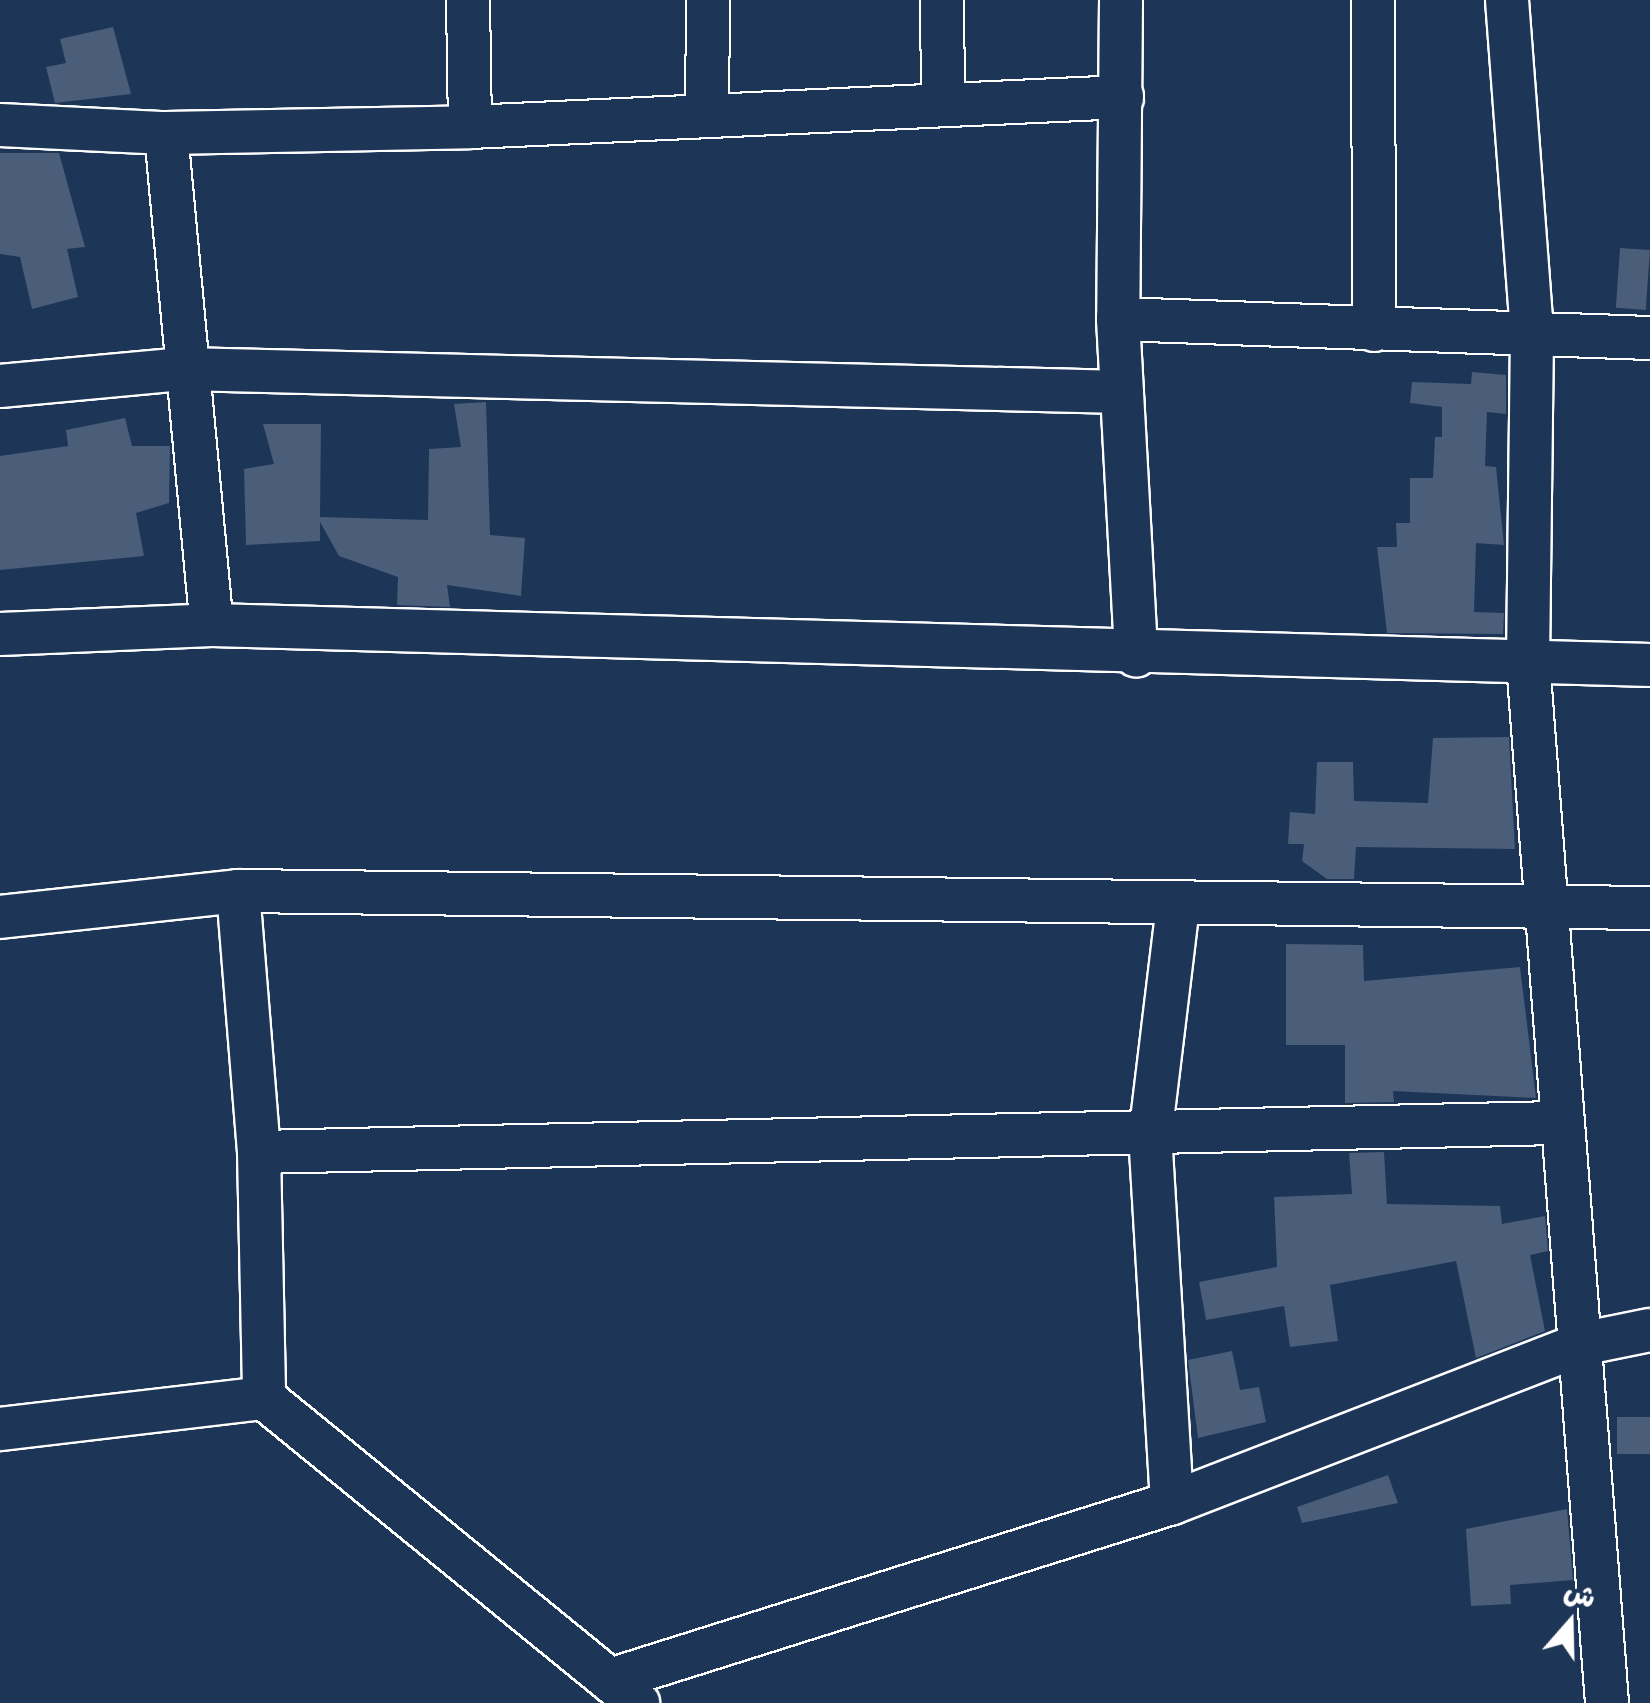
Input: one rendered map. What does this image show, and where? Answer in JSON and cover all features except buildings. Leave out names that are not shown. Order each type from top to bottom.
[{"type":"street","points":[[468,0],[470,127]]},
{"type":"street","points":[[707,116],[708,0]]},
{"type":"street","points":[[942,0],[943,99]]},
{"type":"street","points":[[1122,0],[1118,319],[1136,656]]},
{"type":"street","points":[[1373,0],[1374,330]]},
{"type":"street","points":[[1507,0],[1532,334],[1528,662],[1548,909],[1558,1122],[1582,1344],[1607,1703]]},
{"type":"street","points":[[0,126],[166,133],[470,127],[707,116],[943,99],[1122,97]]},
{"type":"street","points":[[166,133],[184,369],[212,625]]},
{"type":"street","points":[[1118,319],[1650,338]]},
{"type":"street","points":[[0,386],[184,369],[1122,392]]},
{"type":"street","points":[[0,634],[212,625],[1136,656],[1650,665]]},
{"type":"street","points":[[0,917],[238,891],[1178,906],[1650,908]]},
{"type":"street","points":[[238,891],[259,1152],[264,1398]]},
{"type":"street","points":[[1172,1504],[1150,1137],[1178,906]]},
{"type":"street","points":[[259,1152],[1150,1137],[1558,1122]]},
{"type":"street","points":[[0,1429],[264,1398],[624,1692],[1172,1504],[1582,1344],[1650,1330]]}]
